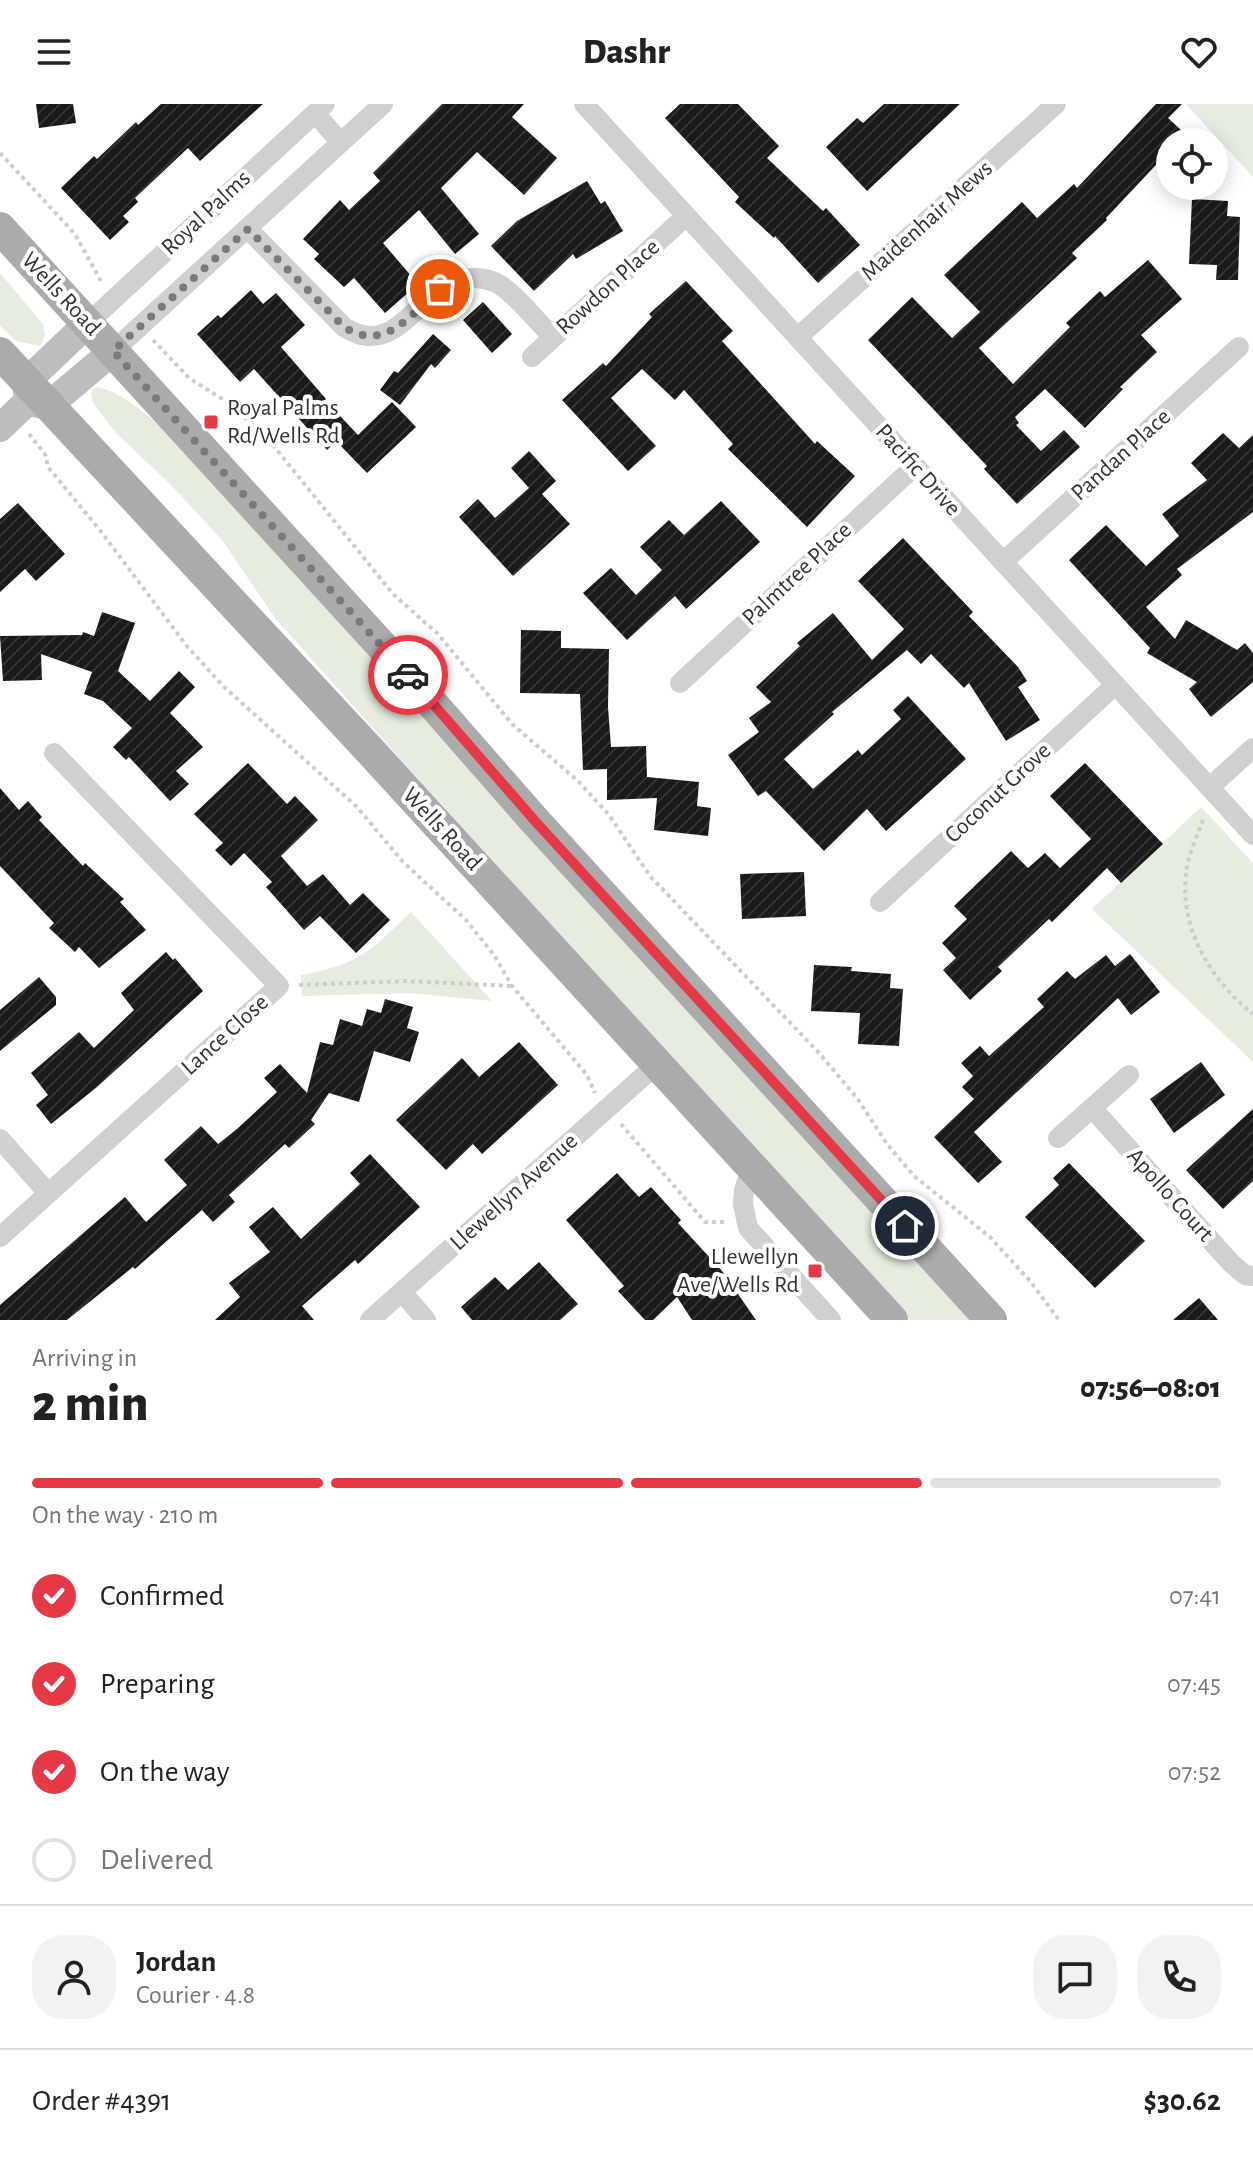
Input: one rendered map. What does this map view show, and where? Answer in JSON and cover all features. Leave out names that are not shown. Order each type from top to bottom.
[{"type":"main road","name":"Wells Road","points":[[0,228],[991,1320]]},
{"type":"main road","name":"Wells Road","points":[[0,353],[23,407],[657,1064],[892,1320]]},
{"type":"street","name":"Royal Palms","points":[[113,351],[383,104]]},
{"type":"street","name":"Maidenhair Mews","points":[[798,337],[1056,104]]},
{"type":"street","name":"Pacific Drive","points":[[595,108],[685,217],[1253,835]]},
{"type":"street","name":"Royal Palms","points":[[88,323],[320,109]]},
{"type":"street","points":[[320,109],[341,143]]},
{"type":"street","name":"Rowdon Place","points":[[532,357],[685,217]]},
{"type":"street","points":[[248,229],[344,327],[357,335],[387,334],[440,289],[455,279],[464,278],[487,279],[501,285],[553,337]]},
{"type":"street","points":[[23,407],[88,323]]},
{"type":"street","name":"Pandan Place","points":[[1003,562],[1239,347]]},
{"type":"street","points":[[23,407],[113,351]]},
{"type":"street","name":"Palmtree Place","points":[[680,683],[914,467]]},
{"type":"street","name":"Coconut Grove","points":[[880,902],[1115,685]]},
{"type":"street","points":[[1210,787],[1253,748]]},
{"type":"street","name":"Lance Close","points":[[0,1237],[279,986],[54,753]]},
{"type":"street","name":"Llewellyn Avenue","points":[[370,1320],[657,1064]]},
{"type":"street","points":[[1058,1138],[1129,1075]]},
{"type":"street","name":"Apollo Court","points":[[1092,1108],[1231,1263],[1245,1275],[1253,1276]]},
{"type":"street","points":[[0,1139],[48,1193]]},
{"type":"street","points":[[752,1166],[743,1204],[748,1228],[831,1320]]},
{"type":"street","points":[[402,1292],[426,1320]]},
{"type":"path","points":[[0,153],[75,234],[92,269],[113,298]]},
{"type":"path","points":[[140,327],[189,378],[232,405],[273,445],[393,594],[438,634],[512,724],[589,792],[609,815],[650,876],[819,1053],[857,1098],[887,1144],[914,1176],[990,1237],[1030,1281],[1059,1320]]},
{"type":"path","points":[[23,407],[48,467],[186,645],[223,686],[357,807],[403,862],[466,920],[494,955],[512,986],[587,1075],[598,1101],[644,1147],[705,1222],[737,1222],[748,1228]]},
{"type":"path","points":[[1203,820],[1188,862],[1186,895],[1194,936],[1217,979],[1253,1014]]},
{"type":"path","points":[[279,986],[406,981],[512,986]]},
{"type":"shaded area","points":[[1186,104],[1253,104],[1253,177],[1228,150],[1228,128],[1208,128]]},
{"type":"shaded area","points":[[0,273],[43,324],[45,336],[40,346],[16,341],[0,326]]},
{"type":"shaded area","points":[[98,387],[129,401],[144,412],[211,476],[974,1320],[910,1320],[275,618],[222,540],[170,484],[117,434],[95,406],[92,389]]},
{"type":"shaded area","points":[[1201,807],[1253,863],[1253,1062],[1092,909]]},
{"type":"shaded area","points":[[411,912],[492,1001],[409,993],[302,996],[301,975],[351,961],[373,947]]},
{"type":"building","points":[[36,104],[73,104],[76,123],[39,128]]},
{"type":"building","points":[[161,104],[263,104],[200,161],[188,148],[135,198],[138,202],[123,216],[129,222],[110,240],[61,188],[94,156],[97,159],[136,122],[138,125]]},
{"type":"building","points":[[442,104],[524,104],[512,117],[557,158],[524,195],[477,152],[441,188],[479,234],[455,254],[419,210],[383,243],[418,284],[385,313],[354,278],[344,287],[314,259],[319,254],[303,239],[340,200],[349,210],[380,181],[373,173]]},
{"type":"building","points":[[680,104],[738,104],[779,146],[767,158],[823,211],[826,208],[860,245],[818,283],[775,236],[735,202],[739,197],[665,118]]},
{"type":"building","points":[[884,104],[960,104],[867,191],[826,147],[857,118],[863,123]]},
{"type":"building","points":[[1156,104],[1182,104],[1168,118],[1179,128],[1156,128],[1156,165],[1107,220],[1072,253],[1077,258],[979,348],[1013,384],[1070,327],[1066,323],[1100,291],[1105,297],[1148,260],[1182,299],[1141,335],[1157,352],[1120,387],[1123,389],[1085,428],[1045,389],[1015,417],[1019,423],[1016,425],[1041,451],[1064,430],[1080,447],[1017,504],[984,469],[987,466],[868,340],[912,297],[952,338],[980,312],[944,275],[1022,202],[1037,218],[1074,184],[1077,188]]},
{"type":"building","points":[[587,181],[601,204],[605,201],[623,231],[576,259],[573,254],[534,291],[491,246],[517,221]]},
{"type":"building","points":[[1192,200],[1228,201],[1227,216],[1240,217],[1238,280],[1216,280],[1217,265],[1189,264]]},
{"type":"building","points":[[686,281],[733,331],[722,341],[815,444],[817,441],[855,476],[807,527],[728,449],[733,444],[684,390],[675,400],[642,369],[611,398],[656,446],[628,471],[562,400],[603,363],[606,366],[652,317],[649,314]]},
{"type":"building","points":[[251,290],[263,304],[276,293],[305,325],[281,347],[358,435],[392,402],[416,427],[367,473],[336,441],[327,450],[254,369],[240,382],[197,334],[218,315],[221,318]]},
{"type":"building","points":[[483,302],[512,334],[492,353],[463,320]]},
{"type":"building","points":[[433,334],[451,350],[435,368],[431,364],[400,405],[380,390],[394,371],[398,373]]},
{"type":"building","points":[[1223,433],[1239,448],[1253,435],[1253,512],[1177,569],[1182,575],[1146,607],[1175,639],[1186,620],[1237,650],[1245,643],[1253,653],[1253,682],[1211,717],[1189,689],[1197,682],[1147,653],[1150,648],[1069,560],[1106,525],[1146,566],[1179,536],[1162,514],[1207,480],[1191,463]]},
{"type":"building","points":[[529,451],[556,481],[542,494],[570,524],[513,576],[459,517],[478,499],[495,518],[529,488],[511,468]]},
{"type":"building","points":[[721,501],[760,542],[686,609],[675,596],[627,640],[583,593],[611,568],[636,595],[662,570],[640,547],[669,520],[684,535]]},
{"type":"building","points":[[18,503],[65,554],[36,581],[25,569],[0,592],[0,519]]},
{"type":"building","points":[[903,538],[973,612],[969,616],[1018,667],[1027,681],[1018,687],[1040,720],[1006,741],[969,683],[964,688],[931,654],[921,664],[907,650],[832,712],[834,714],[784,759],[813,789],[858,750],[862,755],[901,719],[893,710],[908,696],[966,759],[886,831],[867,809],[824,851],[766,791],[758,796],[728,755],[759,732],[749,718],[771,702],[756,687],[800,646],[797,643],[833,613],[872,660],[904,629],[858,581]]},
{"type":"building","points":[[102,612],[135,623],[118,671],[150,701],[179,671],[195,687],[170,713],[203,747],[176,771],[189,784],[170,801],[129,757],[126,760],[113,747],[132,728],[103,701],[84,694],[92,672],[41,654],[42,680],[3,681],[0,636],[82,635],[83,632],[94,636]]},
{"type":"building","points":[[521,630],[561,631],[561,648],[609,649],[611,747],[646,746],[647,777],[699,782],[697,806],[711,808],[708,836],[654,830],[657,798],[607,800],[607,769],[583,770],[580,694],[520,693]]},
{"type":"building","points":[[248,763],[287,804],[295,796],[318,820],[281,856],[307,886],[323,874],[350,905],[363,893],[390,920],[356,953],[320,916],[304,930],[266,887],[272,882],[244,853],[231,866],[215,850],[223,843],[194,814]]},
{"type":"building","points":[[1085,763],[1163,844],[1121,883],[1107,868],[1052,922],[1049,919],[998,967],[1002,971],[970,1000],[943,970],[956,958],[942,943],[967,919],[954,906],[1011,851],[1028,868],[1045,853],[1060,868],[1091,839],[1050,796]]},
{"type":"building","points":[[0,788],[19,810],[28,801],[42,817],[39,820],[83,866],[85,863],[124,899],[120,902],[146,930],[99,968],[79,947],[75,952],[49,928],[54,923],[0,866]]},
{"type":"building","points":[[804,872],[806,916],[742,919],[740,874]]},
{"type":"building","points":[[166,952],[203,991],[97,1087],[51,1124],[36,1105],[48,1095],[31,1073],[79,1032],[94,1048],[134,1010],[121,993]]},
{"type":"building","points":[[1130,954],[1160,992],[1131,1015],[1118,998],[974,1132],[1002,1162],[978,1183],[934,1137],[974,1099],[962,1087],[973,1076],[961,1063],[980,1046],[989,1056],[1044,1007],[1037,999],[1067,971],[1075,979],[1106,955],[1115,966]]},
{"type":"building","points":[[814,965],[852,967],[851,971],[891,974],[890,988],[903,989],[899,1046],[858,1044],[860,1013],[811,1011]]},
{"type":"building","points":[[39,977],[56,997],[56,1005],[0,1051],[0,1010]]},
{"type":"building","points":[[385,999],[413,1007],[407,1028],[419,1032],[410,1062],[374,1051],[359,1102],[329,1093],[311,1120],[315,1124],[289,1148],[285,1144],[229,1195],[235,1202],[213,1222],[202,1210],[135,1269],[133,1267],[67,1320],[0,1320],[0,1305],[125,1197],[146,1222],[187,1185],[164,1160],[201,1126],[218,1144],[237,1129],[277,1092],[264,1078],[280,1064],[307,1093],[320,1042],[333,1045],[340,1019],[362,1026],[367,1009],[381,1013]]},
{"type":"building","points":[[519,1042],[558,1085],[482,1154],[473,1144],[446,1170],[396,1120],[462,1058],[479,1077]]},
{"type":"building","points":[[1201,1062],[1225,1095],[1174,1133],[1150,1099]]},
{"type":"building","points":[[1253,1109],[1253,1181],[1223,1209],[1186,1170]]},
{"type":"building","points":[[370,1154],[420,1207],[358,1264],[355,1260],[302,1306],[314,1320],[215,1320],[240,1297],[229,1283],[270,1252],[249,1227],[273,1207],[301,1239],[360,1184],[350,1173]]},
{"type":"building","points":[[1069,1163],[1145,1241],[1095,1288],[1025,1217],[1059,1185],[1053,1178]]},
{"type":"building","points":[[617,1173],[639,1197],[651,1187],[681,1220],[678,1223],[722,1271],[756,1320],[692,1320],[677,1297],[653,1320],[645,1320],[618,1291],[624,1286],[566,1220]]},
{"type":"building","points":[[539,1262],[578,1304],[560,1320],[472,1320],[461,1307],[495,1277],[508,1290]]},
{"type":"building","points":[[1199,1298],[1218,1320],[1173,1320]]},
{"type":"way so far","points":[[408,675],[113,351],[248,229],[344,327],[357,335],[387,334],[440,289]]},
{"type":"place","name":"Royal Palms Rd/Wells Rd","points":[[211,422]]},
{"type":"place","name":"Llewellyn Ave/Wells Rd","points":[[815,1271]]},
{"type":"route","points":[[408,675],[535,821],[905,1226]]}]
